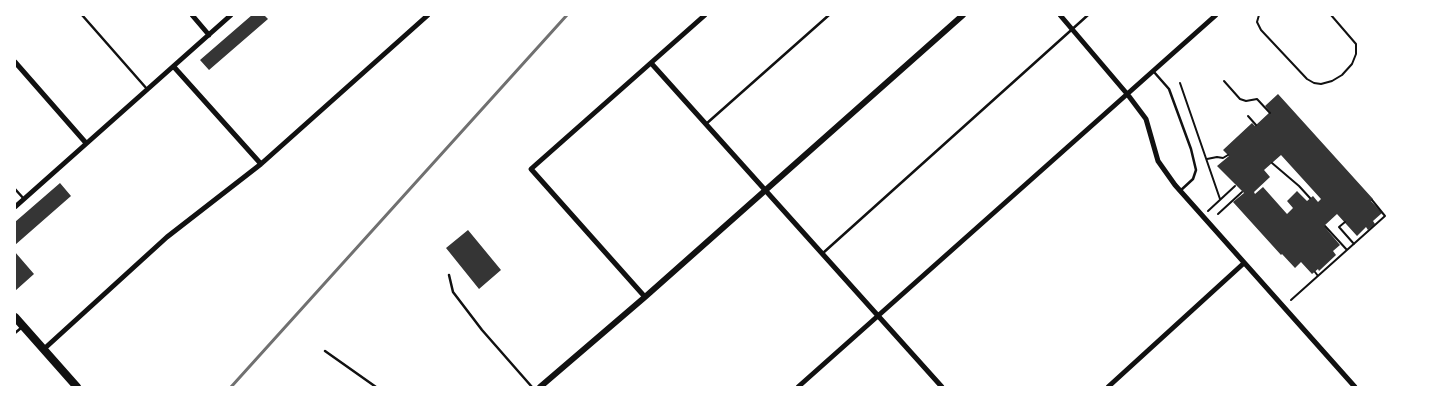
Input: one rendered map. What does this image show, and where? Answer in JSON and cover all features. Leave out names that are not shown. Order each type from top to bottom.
[{"type":"main road","points":[[15,317],[77,387]]},
{"type":"street","points":[[192,15],[209,34]]},
{"type":"street","points":[[15,207],[231,15]]},
{"type":"street","points":[[44,349],[167,237],[261,164],[428,15]]},
{"type":"street","points":[[645,297],[530,169],[705,15]]},
{"type":"street","points":[[540,387],[645,297],[963,15]]},
{"type":"street","points":[[1060,15],[1146,119],[1158,161],[1180,191],[1355,387]]},
{"type":"street","points":[[798,387],[1216,15]]},
{"type":"street","points":[[15,62],[86,143]]},
{"type":"street","points":[[651,63],[942,387]]},
{"type":"street","points":[[174,67],[261,164]]},
{"type":"street","points":[[1108,387],[1244,263]]},
{"type":"lane","points":[[82,15],[148,90]]},
{"type":"lane","points":[[706,124],[829,15]]},
{"type":"lane","points":[[823,253],[1088,15]]},
{"type":"lane","points":[[1154,72],[1166,85],[1172,97],[1191,149],[1196,170],[1192,180],[1180,191]]},
{"type":"lane","points":[[15,188],[24,199]]},
{"type":"lane","points":[[449,276],[453,292],[482,330],[532,387]]},
{"type":"lane","points":[[15,334],[23,326]]},
{"type":"lane","points":[[325,351],[376,387]]},
{"type":"path","points":[[1259,15],[1257,22],[1261,30],[1307,79],[1321,84],[1332,81],[1342,75],[1352,64],[1356,54],[1356,44],[1331,15]]},
{"type":"path","points":[[1224,81],[1240,99],[1246,101],[1257,99],[1270,113]]},
{"type":"path","points":[[1180,83],[1220,199]]},
{"type":"path","points":[[1248,116],[1256,125]]},
{"type":"path","points":[[1206,159],[1217,156],[1224,158],[1228,155]]},
{"type":"path","points":[[1272,163],[1310,198]]},
{"type":"path","points":[[1203,216],[1235,186]]},
{"type":"path","points":[[1218,214],[1242,192]]},
{"type":"path","points":[[1291,300],[1385,216],[1372,200]]},
{"type":"path","points":[[1345,222],[1339,227],[1354,244]]},
{"type":"path","points":[[1325,226],[1347,250]]},
{"type":"path","points":[[1314,272],[1318,276]]},
{"type":"building","points":[[252,15],[264,15],[268,19],[209,70],[200,60]]},
{"type":"building","points":[[1278,94],[1373,199],[1371,201],[1382,213],[1373,221],[1375,224],[1368,230],[1366,227],[1357,236],[1337,214],[1324,226],[1340,245],[1333,251],[1336,255],[1319,271],[1318,269],[1312,274],[1301,262],[1295,268],[1233,202],[1244,193],[1217,166],[1229,156],[1223,150],[1252,123],[1255,126],[1270,112],[1265,106]],"holes":[[[1281,155],[1321,199],[1318,202],[1313,196],[1307,201],[1297,191],[1287,201],[1293,208],[1287,214],[1263,187],[1255,194],[1254,192],[1270,177],[1264,170]]]},
{"type":"building","points":[[60,183],[71,196],[15,245],[15,222]]},
{"type":"building","points":[[468,230],[501,270],[479,289],[446,248]]},
{"type":"building","points":[[15,252],[34,274],[15,291]]},
{"type":"railway","points":[[231,387],[567,15]]}]
